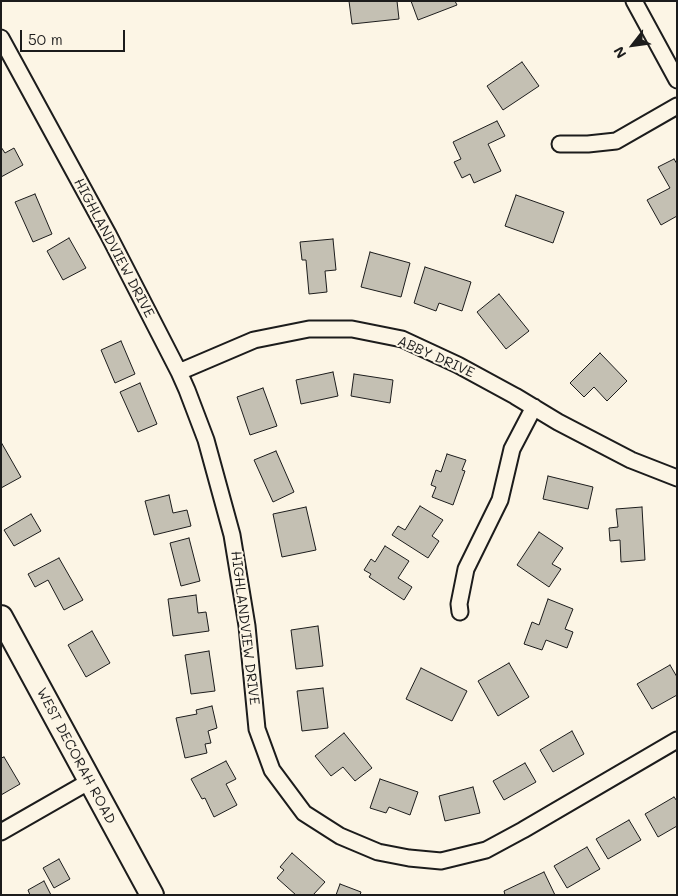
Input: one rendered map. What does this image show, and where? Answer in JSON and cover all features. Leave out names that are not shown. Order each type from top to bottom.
[{"type":"street","points":[[634,1],[677,80]]},
{"type":"street","name":"HIGHLANDVIEW DRIVE","points":[[1,38],[108,234],[179,372],[206,440],[232,535],[248,626],[257,729],[272,770],[304,813],[340,836],[378,852],[409,858],[441,861],[486,850],[677,740]]},
{"type":"street","points":[[560,144],[616,141],[677,106]]},
{"type":"street","name":"ABBY DRIVE","points":[[179,372],[254,340],[309,330],[352,329],[402,339],[458,365],[558,422],[631,460],[677,478]]},
{"type":"street","points":[[460,612],[459,604],[466,570],[500,500],[512,449],[534,407]]},
{"type":"street","name":"WEST DECORAH ROAD","points":[[1,617],[152,895]]},
{"type":"street","points":[[1,832],[90,781]]},
{"type":"building","points":[[349,1],[397,1],[399,19],[352,24]]},
{"type":"building","points":[[411,1],[455,1],[457,5],[418,20]]},
{"type":"building","points":[[522,62],[539,86],[503,110],[487,86]]},
{"type":"building","points":[[497,121],[505,136],[488,144],[501,171],[474,183],[470,174],[462,178],[454,162],[461,159],[453,142]]},
{"type":"building","points":[[1,147],[5,153],[14,148],[23,165],[1,177]]},
{"type":"building","points":[[674,159],[677,164],[677,216],[661,225],[647,200],[670,188],[658,167]]},
{"type":"building","points":[[35,194],[52,234],[33,242],[15,202]]},
{"type":"building","points":[[516,195],[564,212],[553,243],[505,226]]},
{"type":"building","points":[[69,238],[86,268],[63,280],[47,251]]},
{"type":"building","points":[[333,239],[336,270],[325,271],[327,292],[309,294],[306,260],[302,260],[300,242]]},
{"type":"building","points":[[370,252],[410,263],[401,297],[361,287]]},
{"type":"building","points":[[425,267],[471,282],[462,311],[439,303],[436,311],[414,303]]},
{"type":"building","points":[[499,294],[529,331],[506,349],[477,312]]},
{"type":"building","points":[[121,341],[135,374],[115,383],[101,350]]},
{"type":"building","points":[[600,353],[627,381],[607,401],[594,387],[584,397],[570,383]]},
{"type":"building","points":[[333,372],[338,396],[301,404],[296,380]]},
{"type":"building","points":[[354,374],[393,380],[390,403],[351,396]]},
{"type":"building","points":[[140,383],[157,424],[138,432],[120,392]]},
{"type":"building","points":[[263,388],[277,426],[250,435],[237,397]]},
{"type":"building","points":[[1,442],[21,477],[1,488]]},
{"type":"building","points":[[276,451],[294,492],[273,502],[254,460]]},
{"type":"building","points":[[447,454],[466,460],[462,470],[465,471],[453,505],[432,497],[436,487],[431,485],[436,470],[441,472]]},
{"type":"building","points":[[548,476],[593,487],[588,509],[543,499]]},
{"type":"building","points":[[169,495],[173,513],[187,510],[191,526],[154,535],[145,501]]},
{"type":"building","points":[[420,506],[443,520],[432,536],[439,541],[428,558],[392,535],[398,526],[405,530]]},
{"type":"building","points":[[306,507],[316,550],[282,557],[273,514]]},
{"type":"building","points":[[642,507],[645,560],[621,562],[620,540],[610,541],[609,528],[618,527],[616,509]]},
{"type":"building","points":[[31,514],[41,531],[14,546],[4,530]]},
{"type":"building","points":[[539,532],[563,548],[552,564],[561,569],[549,587],[517,565]]},
{"type":"building","points":[[189,538],[200,581],[181,586],[170,543]]},
{"type":"building","points":[[385,546],[409,561],[398,578],[412,587],[404,600],[369,577],[371,574],[364,570],[371,559],[375,562]]},
{"type":"building","points":[[59,558],[83,600],[64,610],[48,580],[35,587],[28,574]]},
{"type":"building","points":[[196,595],[198,613],[206,612],[209,631],[173,636],[168,599]]},
{"type":"building","points":[[548,599],[573,609],[565,629],[573,632],[567,648],[546,640],[542,650],[524,644],[532,622],[539,625]]},
{"type":"building","points":[[318,626],[323,666],[296,669],[291,630]]},
{"type":"building","points":[[92,631],[110,663],[86,677],[68,645]]},
{"type":"building","points":[[209,651],[215,691],[191,694],[185,655]]},
{"type":"building","points":[[509,663],[529,697],[498,716],[478,681]]},
{"type":"building","points":[[670,665],[677,677],[677,695],[652,709],[637,684]]},
{"type":"building","points":[[421,668],[467,691],[452,721],[406,699]]},
{"type":"building","points":[[323,688],[328,728],[302,731],[297,691]]},
{"type":"building","points":[[212,706],[217,728],[208,731],[211,743],[205,744],[207,753],[185,758],[176,718],[197,714],[196,710]]},
{"type":"building","points":[[572,731],[584,754],[553,772],[540,750]]},
{"type":"building","points":[[344,733],[372,768],[355,781],[343,767],[331,776],[315,756]]},
{"type":"building","points":[[4,757],[20,784],[1,795],[1,758]]},
{"type":"building","points":[[226,761],[236,779],[226,784],[237,805],[214,817],[205,798],[202,799],[191,779]]},
{"type":"building","points":[[525,763],[536,782],[504,800],[493,781]]},
{"type":"building","points":[[380,779],[418,792],[410,815],[389,807],[386,813],[370,808]]},
{"type":"building","points":[[473,787],[480,813],[445,821],[439,796]]},
{"type":"building","points":[[674,797],[677,801],[677,826],[658,837],[645,814]]},
{"type":"building","points":[[629,820],[641,840],[608,859],[596,839]]},
{"type":"building","points":[[587,847],[600,869],[567,888],[554,866]]},
{"type":"building","points":[[292,853],[325,882],[313,895],[296,895],[277,878],[284,870],[280,867]]},
{"type":"building","points":[[59,859],[70,879],[54,888],[43,868]]},
{"type":"building","points":[[544,872],[555,895],[505,895],[504,891]]},
{"type":"building","points":[[44,881],[51,895],[30,895],[28,890]]},
{"type":"building","points":[[340,884],[361,892],[360,895],[336,895]]}]
